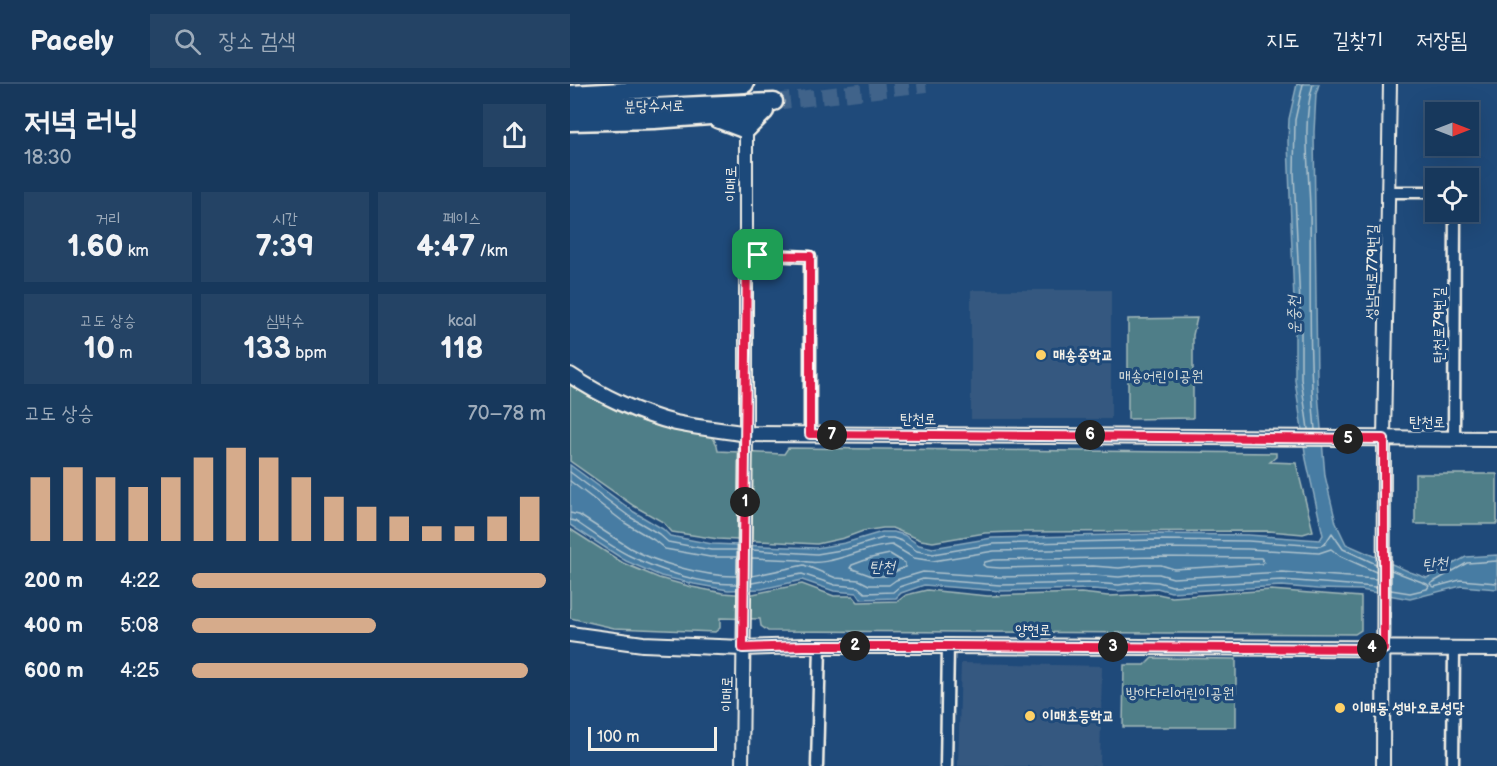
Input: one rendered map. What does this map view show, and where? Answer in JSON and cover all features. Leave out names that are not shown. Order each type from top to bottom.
[{"type":"highway","points":[[698,84],[721,85]]},
{"type":"highway","name":"분당수서로","points":[[570,94],[745,84]]},
{"type":"highway","points":[[710,118],[773,106]]},
{"type":"highway","points":[[570,122],[603,123],[710,118],[723,119],[746,130],[773,106]]},
{"type":"highway","name":"분당수서로","points":[[570,107],[773,106]]},
{"type":"main road","name":"탄천로","points":[[570,375],[617,401],[659,418],[746,434],[1497,439]]},
{"type":"main road","name":"양현로","points":[[570,634],[643,644],[743,648],[948,646],[1497,649]]},
{"type":"street","name":"성남대로779번길","points":[[1384,649],[1384,439],[1390,84]]},
{"type":"street","name":"이매로","points":[[742,766],[746,454],[746,130]]},
{"type":"street","points":[[1389,192],[1425,192]]},
{"type":"street","name":"탄천로79번길","points":[[1454,439],[1455,222]]},
{"type":"street","points":[[747,255],[810,256],[810,434]]},
{"type":"street","points":[[817,766],[820,646]]},
{"type":"street","points":[[946,766],[948,646]]},
{"type":"street","points":[[1383,766],[1384,649]]},
{"type":"street","points":[[1453,766],[1454,649]]},
{"type":"shaded area","name":"매송중학교","points":[[971,290],[1111,290],[1111,419],[971,419]]},
{"type":"shaded area","name":"이매초등학교","points":[[961,663],[1102,666],[1100,766],[958,766]]},
{"type":"green space","name":"매송어린이공원","points":[[1197,318],[1193,335],[1193,418],[1128,419],[1128,319]]},
{"type":"green space","points":[[570,385],[638,420],[712,436],[718,451],[784,454],[788,448],[1276,453],[1276,457],[1270,462],[1296,463],[1313,531],[1303,534],[1269,531],[1016,532],[985,533],[933,542],[921,540],[892,528],[883,528],[817,544],[718,539],[672,532],[663,522],[634,506],[570,461]]},
{"type":"green space","points":[[1415,474],[1497,474],[1497,524],[1415,524]]},
{"type":"green space","points":[[570,529],[623,563],[659,578],[723,593],[748,595],[802,584],[834,596],[853,596],[858,602],[898,601],[906,595],[927,590],[988,596],[1081,593],[1108,596],[1158,594],[1172,597],[1271,590],[1361,597],[1361,630],[1355,634],[768,631],[761,626],[760,619],[720,618],[720,628],[715,632],[614,628],[570,618]]},
{"type":"green space","name":"방아다리어린이공원","points":[[1152,658],[1236,659],[1236,727],[1123,727],[1124,665],[1145,665]]},
{"type":"water","name":"탄천","points":[[1297,84],[1319,84],[1316,94],[1314,132],[1317,381],[1325,476],[1336,523],[1346,544],[1427,578],[1466,557],[1497,555],[1497,589],[1461,586],[1410,599],[1361,590],[1282,586],[1171,592],[1157,588],[1118,591],[1093,589],[1000,591],[924,585],[901,593],[896,598],[861,599],[857,593],[834,591],[802,580],[762,589],[728,590],[661,576],[626,561],[570,525],[570,465],[670,536],[712,544],[816,548],[845,543],[882,532],[904,535],[919,545],[933,548],[992,538],[1157,534],[1248,535],[1320,540],[1323,535],[1306,459],[1295,380],[1288,142],[1289,119]]},
{"type":"tunnel","points":[[774,102],[926,84]]},
{"type":"place","name":"매송중학교","points":[[1041,355]]},
{"type":"place","name":"이매동 성바오로성당","points":[[1340,708]]},
{"type":"place","name":"이매초등학교","points":[[1030,716]]},
{"type":"route","points":[[747,255],[758,255],[810,256],[810,434],[1384,439],[1384,649],[948,646],[743,648],[747,255]]},
{"type":"water label","name":"운중천","points":[[1293,315]]}]
